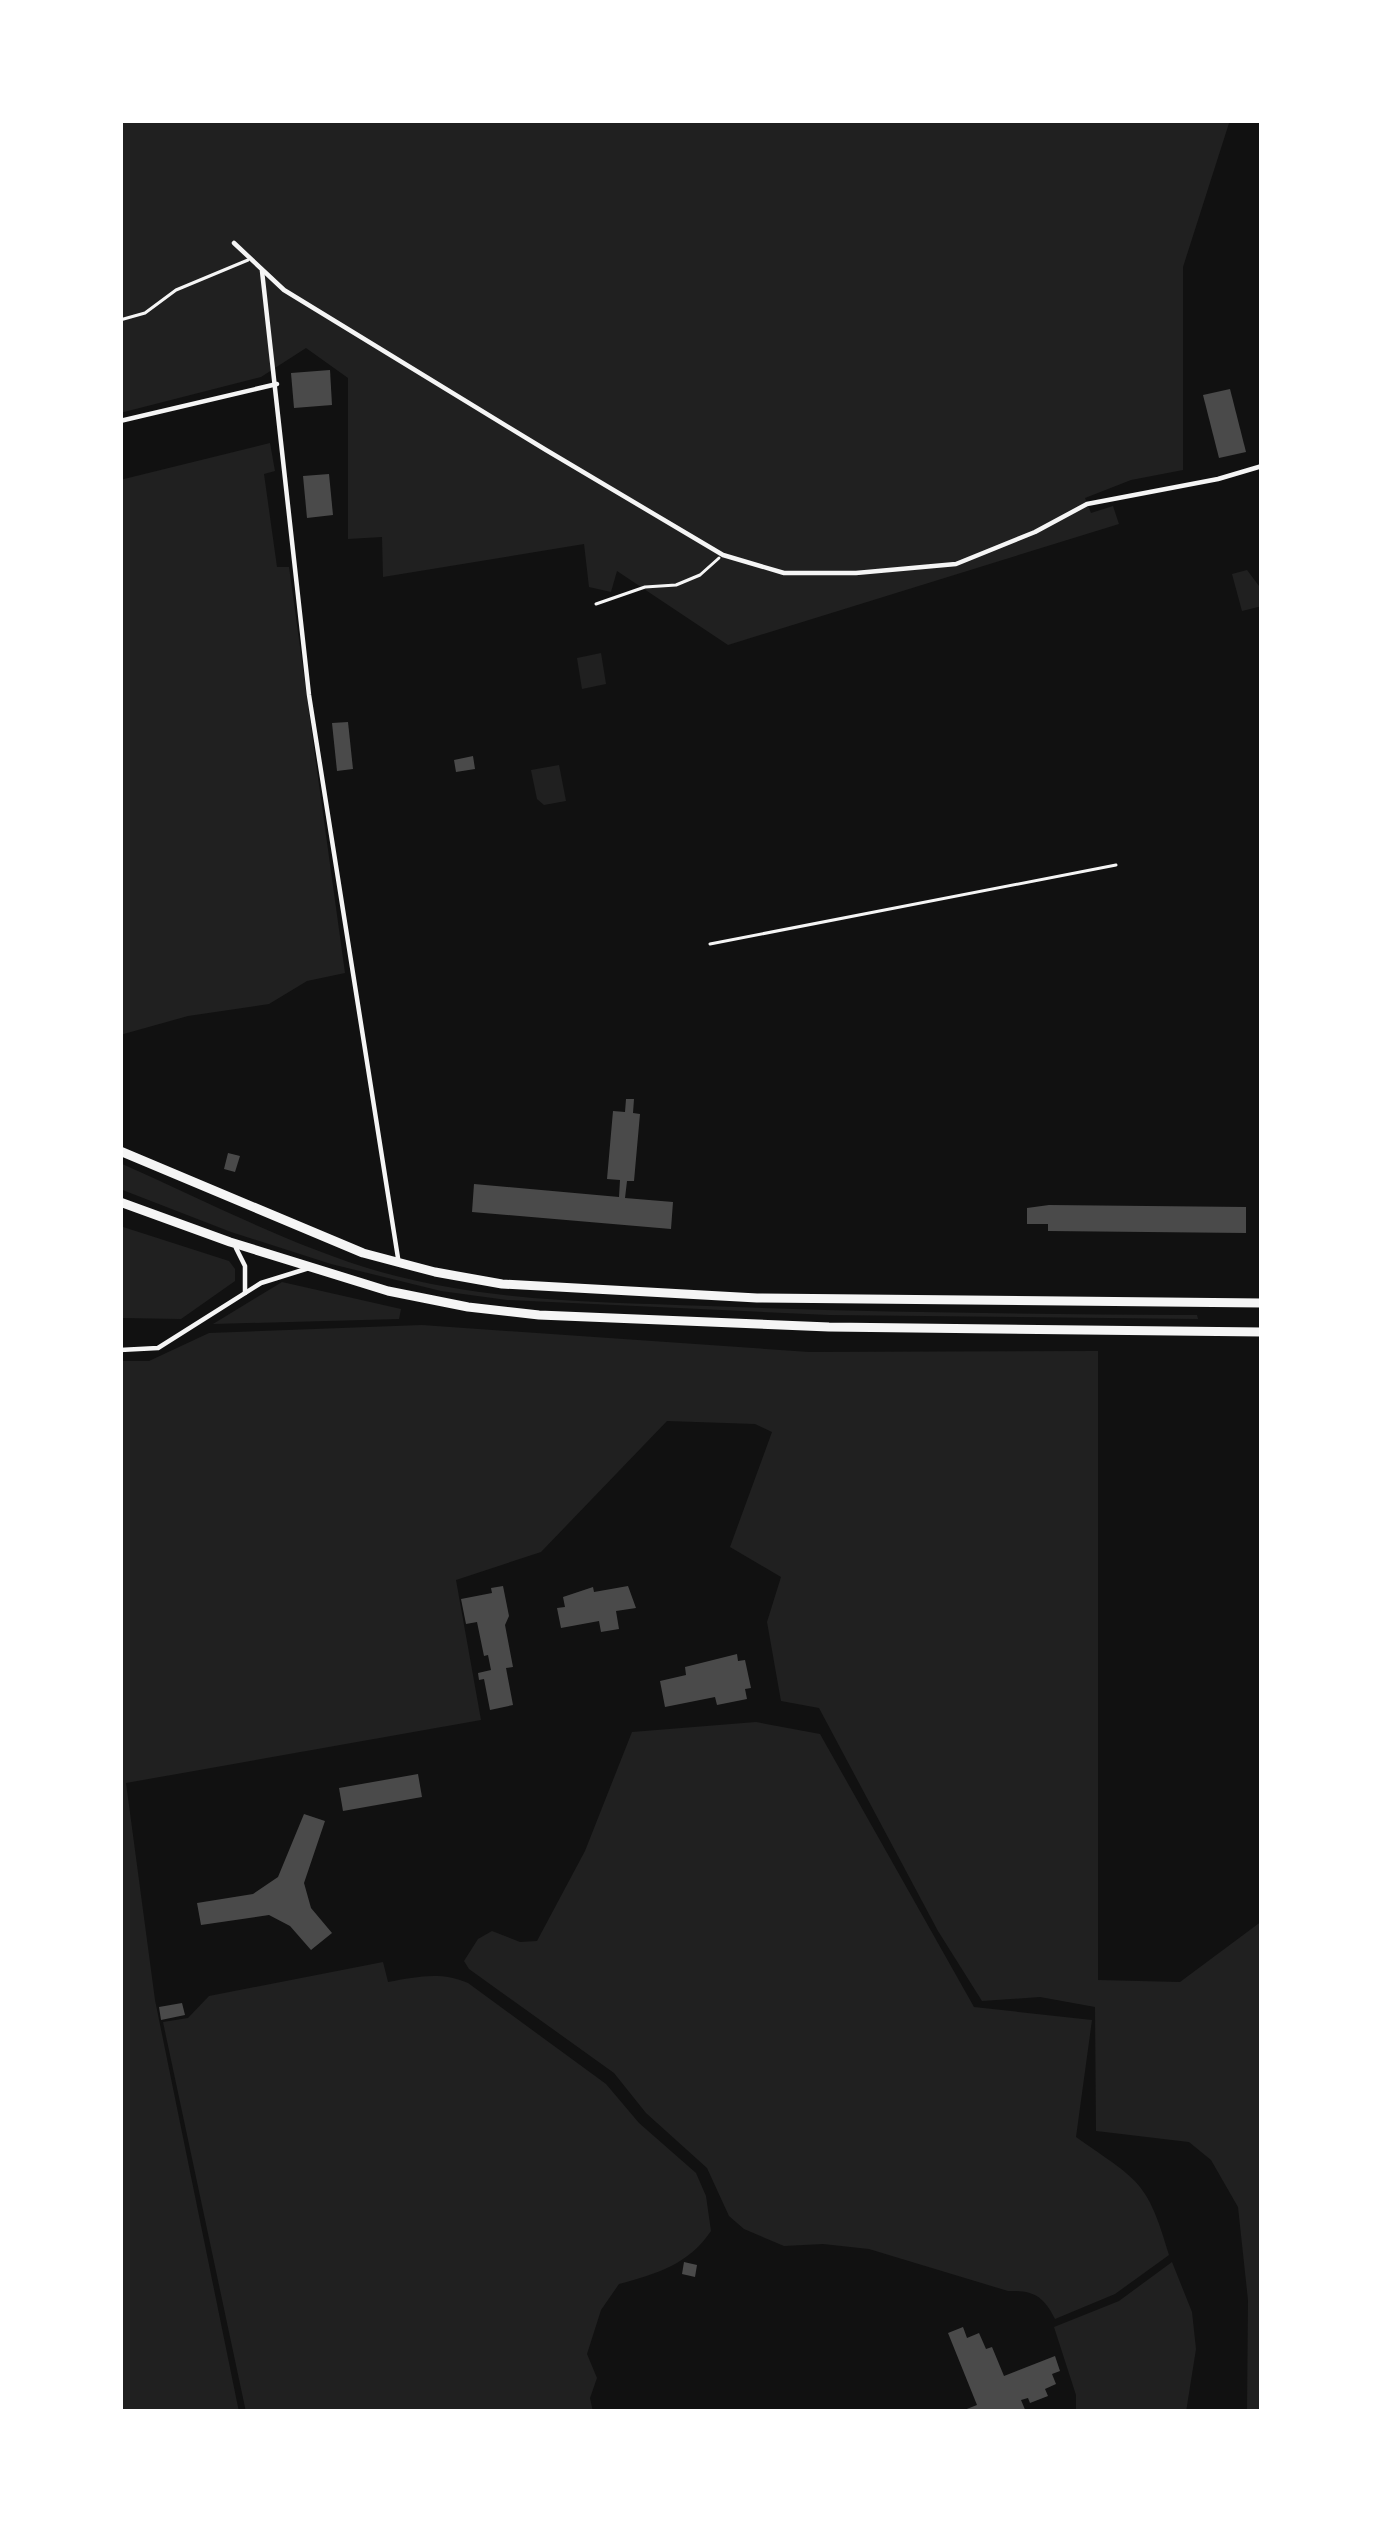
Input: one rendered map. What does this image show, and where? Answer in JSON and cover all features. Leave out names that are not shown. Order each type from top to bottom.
[{"type":"highway","points":[[120,1151],[237,1203],[398,1264],[502,1284],[844,1300],[1262,1303]]},
{"type":"highway","points":[[120,1202],[311,1268],[388,1291],[468,1307],[539,1315],[870,1328],[1262,1332]]},
{"type":"street","points":[[234,242],[284,290],[722,555],[784,573],[856,573],[956,564],[1035,532],[1087,504],[1262,466]]},
{"type":"street","points":[[262,270],[309,694],[398,1264]]},
{"type":"street","points":[[120,421],[277,384]]},
{"type":"street","points":[[230,1242],[242,1254],[245,1293]]},
{"type":"street","points":[[120,1350],[158,1348],[274,1277],[311,1268]]},
{"type":"lane","points":[[120,320],[145,313],[176,290],[249,260]]},
{"type":"path","points":[[596,604],[645,587],[688,580],[722,555]]},
{"type":"path","points":[[710,944],[1116,865]]},
{"type":"shaded area","points":[[120,120],[1230,120],[1183,267],[1183,470],[1131,480],[1085,498],[1091,513],[1113,506],[1119,524],[728,645],[617,571],[611,592],[589,587],[584,544],[383,577],[382,537],[348,539],[348,378],[306,348],[261,377],[120,413]]},
{"type":"shaded area","points":[[270,443],[275,471],[264,474],[277,567],[289,567],[345,973],[307,981],[269,1004],[188,1016],[120,1035],[120,480]]},
{"type":"shaded area","points":[[1247,570],[1262,590],[1262,606],[1242,611],[1232,574]]},
{"type":"shaded area","points":[[601,653],[606,684],[582,689],[577,658]]},
{"type":"shaded area","points":[[559,765],[566,801],[544,805],[537,799],[531,770]]},
{"type":"shaded area","points":[[120,1163],[314,1249],[381,1272],[462,1289],[626,1303],[1197,1315],[1198,1319],[829,1315],[507,1300],[441,1291],[331,1264],[120,1189]]},
{"type":"shaded area","points":[[120,1226],[229,1261],[235,1281],[181,1319],[123,1318]]},
{"type":"shaded area","points":[[282,1282],[401,1309],[399,1319],[213,1324]]},
{"type":"shaded area","points":[[422,1325],[809,1352],[1098,1351],[1098,1980],[1180,1982],[1262,1921],[1262,2412],[1247,2412],[1248,2300],[1238,2207],[1211,2160],[1189,2142],[1096,2131],[1095,2007],[1040,1997],[982,2001],[938,1931],[819,1708],[781,1701],[767,1622],[781,1577],[730,1547],[772,1432],[755,1424],[667,1421],[541,1552],[456,1580],[481,1720],[126,1783],[155,2000],[239,2412],[120,2412],[120,1361],[149,1361],[209,1333]]},
{"type":"shaded area","points":[[756,1722],[820,1734],[974,2007],[1092,2020],[1076,2137],[1138,2184],[1154,2211],[1169,2255],[1115,2294],[1055,2319],[1047,2305],[1031,2293],[1008,2291],[869,2249],[784,2246],[744,2229],[729,2216],[707,2168],[646,2113],[614,2073],[469,1969],[464,1961],[478,1939],[492,1931],[520,1942],[537,1941],[585,1851],[632,1732]]},
{"type":"shaded area","points":[[383,1962],[388,1982],[438,1976],[468,1983],[606,2084],[639,2123],[696,2173],[706,2196],[711,2231],[682,2260],[619,2284],[601,2310],[587,2354],[597,2378],[590,2398],[593,2412],[246,2412],[163,2022],[188,2018],[209,1996]]},
{"type":"shaded area","points":[[1172,2262],[1192,2312],[1196,2349],[1186,2412],[1076,2412],[1076,2395],[1054,2327],[1119,2301]]},
{"type":"building","points":[[330,370],[332,405],[294,408],[291,373]]},
{"type":"building","points":[[1230,389],[1246,452],[1219,458],[1203,395]]},
{"type":"building","points":[[329,474],[333,515],[307,518],[303,476]]},
{"type":"building","points":[[348,722],[353,769],[337,771],[332,723]]},
{"type":"building","points":[[473,756],[475,769],[456,772],[454,760]]},
{"type":"building","points":[[626,1099],[634,1099],[633,1113],[640,1114],[634,1181],[627,1181],[625,1198],[673,1202],[671,1229],[472,1212],[474,1184],[619,1197],[620,1180],[607,1179],[613,1111],[625,1112]]},
{"type":"building","points":[[228,1153],[240,1156],[235,1172],[224,1169]]},
{"type":"building","points":[[1246,1207],[1246,1233],[1048,1231],[1048,1224],[1027,1224],[1027,1208]]},
{"type":"building","points":[[503,1586],[513,1667],[506,1668],[513,1705],[490,1710],[484,1679],[479,1680],[478,1673],[491,1670],[488,1655],[484,1656],[477,1622],[466,1624],[461,1599]]},
{"type":"building","points":[[628,1586],[636,1608],[616,1611],[619,1629],[601,1632],[599,1621],[561,1628],[557,1608],[565,1607],[563,1597],[593,1587],[594,1592]]},
{"type":"building","points":[[737,1654],[738,1661],[745,1660],[751,1688],[745,1689],[747,1699],[717,1705],[715,1697],[665,1707],[660,1681],[686,1675],[685,1667]]},
{"type":"building","points":[[418,1774],[422,1797],[343,1811],[339,1788]]},
{"type":"building","points":[[304,1814],[325,1821],[304,1883],[311,1908],[332,1933],[311,1950],[290,1926],[269,1915],[201,1925],[197,1903],[253,1894],[278,1877]]},
{"type":"building","points":[[182,2003],[185,2015],[161,2020],[159,2007]]},
{"type":"building","points":[[684,2262],[697,2265],[695,2277],[682,2274]]},
{"type":"building","points":[[963,2327],[967,2338],[979,2333],[986,2349],[992,2347],[1004,2376],[1055,2356],[1060,2371],[1052,2374],[1056,2384],[1045,2389],[1048,2396],[1030,2403],[1028,2398],[1021,2400],[1026,2412],[959,2412],[977,2405],[948,2333]]}]
